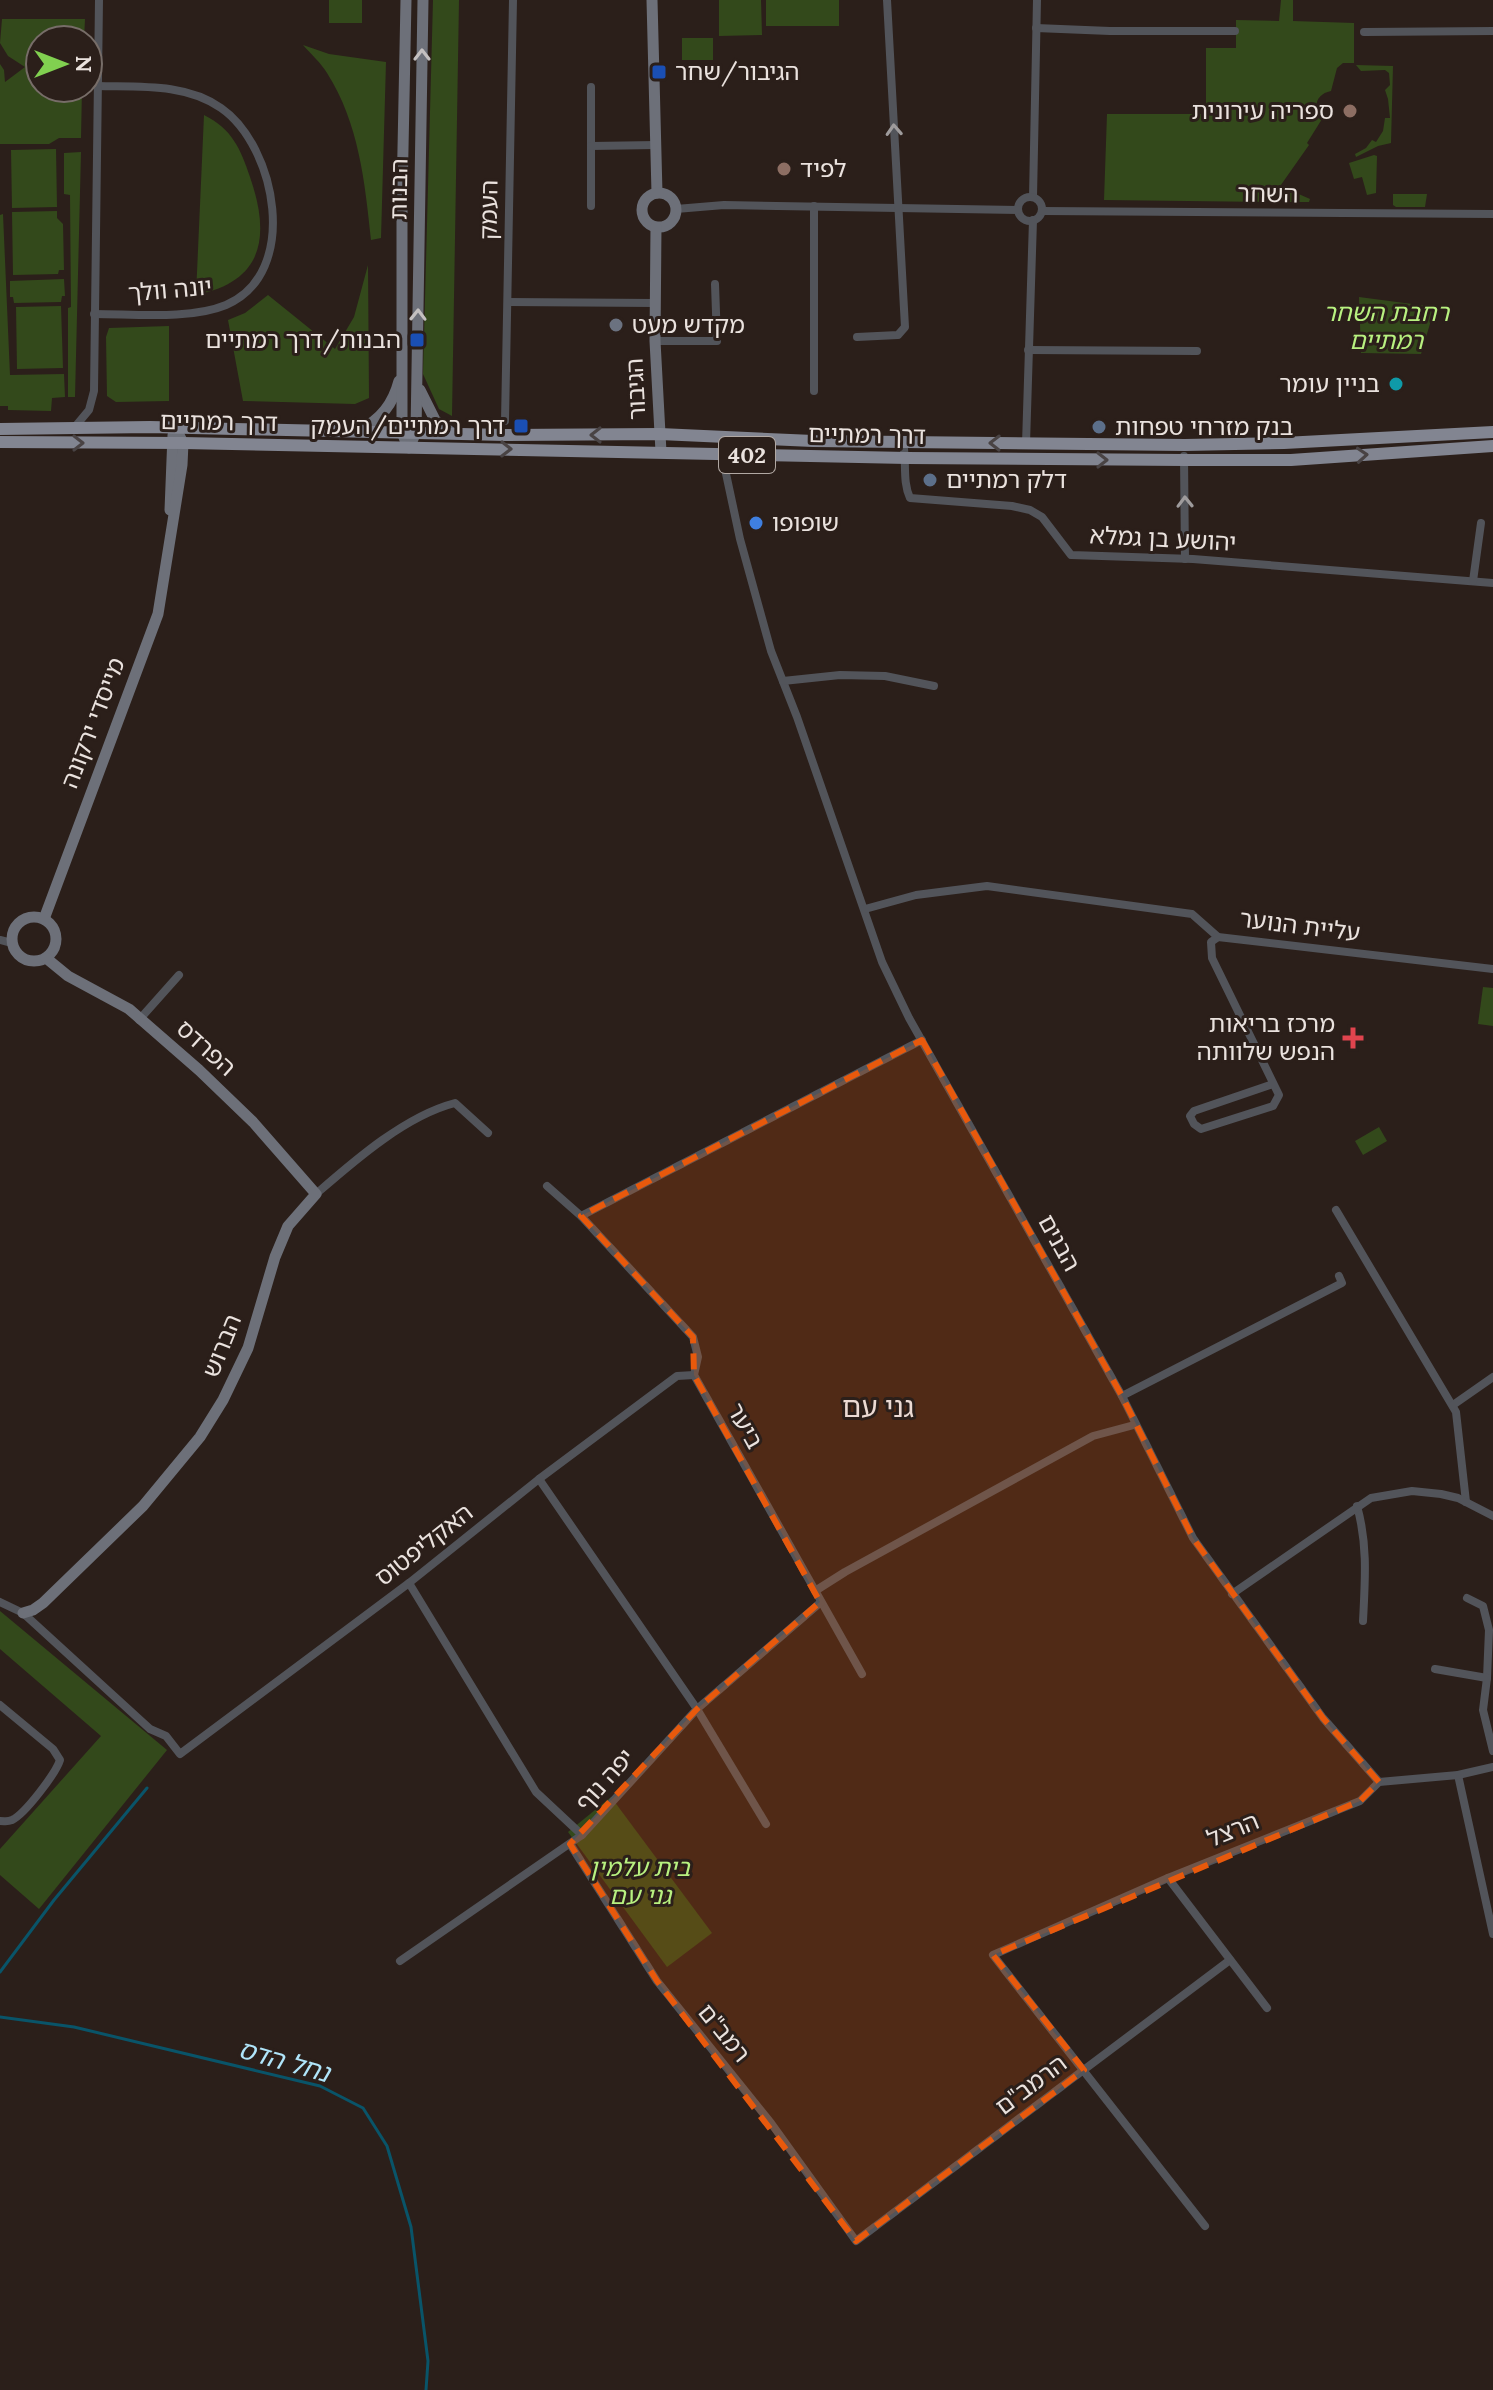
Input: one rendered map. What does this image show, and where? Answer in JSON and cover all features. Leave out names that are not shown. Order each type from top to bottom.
[{"type":"main road","name":"דרך רמתיים","points":[[0,429],[175,427],[1185,445],[1493,432]]},
{"type":"main road","name":"דרך רמתיים","points":[[0,442],[1184,460],[1291,460],[1493,446]]},
{"type":"street","points":[[100,0],[100,24]]},
{"type":"street","name":"הבנות","points":[[406,0],[402,432],[409,448]]},
{"type":"street","name":"הבנות","points":[[409,448],[416,432],[423,0]]},
{"type":"street","name":"העמק","points":[[505,421],[513,0]]},
{"type":"street","points":[[652,0],[657,193]]},
{"type":"street","points":[[857,337],[898,335],[905,327],[887,0]]},
{"type":"street","points":[[1033,197],[1037,0]]},
{"type":"street","points":[[1036,28],[1235,31]]},
{"type":"street","points":[[1364,32],[1493,31]]},
{"type":"street","name":"יונה וולך","points":[[94,314],[193,313],[210,311],[230,303],[246,292],[259,277],[269,255],[274,232],[271,198],[255,147],[222,108],[179,90],[104,86]]},
{"type":"street","points":[[591,87],[591,206]]},
{"type":"street","points":[[74,428],[89,410],[94,391],[98,104]]},
{"type":"street","points":[[591,146],[656,145]]},
{"type":"street","points":[[657,193],[668,196],[676,209],[670,223],[656,227],[643,218],[642,207],[647,197],[657,193]]},
{"type":"street","points":[[1033,197],[1039,201],[1042,211],[1033,220],[1022,217],[1018,210],[1022,200],[1033,197]]},
{"type":"street","points":[[676,209],[724,205],[1018,210]]},
{"type":"street","points":[[814,206],[814,391]]},
{"type":"street","name":"השחר","points":[[1042,211],[1493,214]]},
{"type":"street","points":[[1026,444],[1033,220]]},
{"type":"street","name":"הגיבור","points":[[656,227],[655,341],[661,452]]},
{"type":"street","points":[[655,341],[717,341],[715,284]]},
{"type":"street","points":[[508,302],[655,303]]},
{"type":"street","points":[[1028,350],[1197,351]]},
{"type":"street","name":"הבנות","points":[[360,430],[377,419],[392,402],[403,369]]},
{"type":"street","name":"הבנות","points":[[417,379],[431,415],[442,428],[452,433]]},
{"type":"street","name":"מייסדי ירקונה","points":[[44,919],[158,614],[170,538],[177,443],[175,427]]},
{"type":"street","name":"הבנים","points":[[723,437],[723,455],[740,539],[771,651],[882,962],[922,1040],[1122,1396],[1193,1538],[1323,1718],[1379,1782]]},
{"type":"street","name":"יהושע בן גמלא","points":[[903,442],[907,458],[905,487],[910,498],[1030,510],[1042,517],[1071,555],[1185,559],[1493,583]]},
{"type":"street","points":[[1185,445],[1185,559]]},
{"type":"street","points":[[1473,581],[1481,523]]},
{"type":"street","points":[[783,681],[840,675],[885,676],[934,686]]},
{"type":"street","points":[[865,909],[916,895],[987,886],[1192,914],[1218,937]]},
{"type":"street","points":[[36,917],[44,919],[52,926],[56,939],[52,952],[46,958],[28,961],[6,941],[21,921],[36,917]]},
{"type":"street","name":"עליית הנוער","points":[[1273,1084],[1212,958],[1211,942],[1218,937],[1493,969]]},
{"type":"street","name":"הפרדס","points":[[46,958],[68,976],[129,1009],[199,1070],[316,1194]]},
{"type":"street","points":[[139,1020],[179,975]]},
{"type":"street","points":[[581,1216],[922,1040]]},
{"type":"street","points":[[1273,1084],[1279,1095],[1273,1106],[1201,1129],[1190,1116],[1194,1111],[1273,1084]]},
{"type":"street","name":"הברוש","points":[[23,1613],[33,1610],[54,1592],[143,1506],[192,1450],[223,1400],[248,1348],[275,1257],[288,1226],[316,1194],[355,1161],[405,1126],[440,1107],[455,1103],[488,1133]]},
{"type":"street","name":"ביער","points":[[547,1186],[581,1216],[693,1337],[698,1357],[694,1375],[862,1674]]},
{"type":"street","points":[[1336,1210],[1453,1405],[1466,1502]]},
{"type":"street","points":[[1122,1396],[1342,1283],[1339,1276]]},
{"type":"street","name":"האקליפטוס","points":[[23,1613],[150,1729],[166,1736],[180,1754],[409,1583],[539,1479],[677,1376],[694,1375]]},
{"type":"street","points":[[1453,1405],[1493,1377]]},
{"type":"street","points":[[815,1591],[1093,1436],[1134,1425]]},
{"type":"street","points":[[539,1479],[697,1709],[766,1824]]},
{"type":"street","points":[[1232,1594],[1371,1498],[1412,1491],[1441,1494],[1493,1516]]},
{"type":"street","points":[[1357,1506],[1364,1531],[1367,1561],[1363,1621]]},
{"type":"street","points":[[409,1583],[536,1792],[582,1835]]},
{"type":"street","points":[[1467,1598],[1483,1606],[1491,1630],[1483,1710],[1493,1751]]},
{"type":"street","points":[[0,1602],[23,1613]]},
{"type":"street","name":"יפה נוף","points":[[400,1961],[582,1835],[697,1709],[821,1602]]},
{"type":"street","points":[[1435,1669],[1487,1678]]},
{"type":"street","points":[[0,1705],[57,1753],[60,1760],[56,1770],[16,1818],[0,1821]]},
{"type":"street","points":[[1379,1782],[1458,1775],[1493,1767]]},
{"type":"street","points":[[1458,1775],[1493,1934]]},
{"type":"street","name":"הרצל","points":[[1084,2070],[993,1955],[1168,1878],[1360,1801],[1379,1782]]},
{"type":"street","name":"רמב\"ם","points":[[570,1844],[657,1981],[771,2123],[856,2241]]},
{"type":"street","points":[[1168,1878],[1267,2008]]},
{"type":"street","name":"הרמב\"ם","points":[[856,2241],[1230,1960]]},
{"type":"street","points":[[1084,2070],[1205,2226]]},
{"type":"highlighted area","points":[[922,1040],[1122,1396],[1193,1538],[1323,1718],[1379,1782],[1360,1801],[993,1955],[1084,2070],[856,2241],[657,1981],[570,1844],[697,1709],[820,1602],[694,1375],[693,1337],[581,1216]]},
{"type":"green space","points":[[329,0],[362,0],[362,23],[329,23]]},
{"type":"green space","points":[[433,0],[459,0],[452,416],[439,409],[423,374]]},
{"type":"green space","points":[[719,0],[761,0],[762,35],[719,36]]},
{"type":"green space","points":[[766,0],[839,0],[839,26],[766,26]]},
{"type":"green space","points":[[1281,0],[1293,0],[1293,21],[1354,23],[1354,63],[1343,63],[1337,68],[1331,91],[1322,95],[1317,102],[1322,119],[1307,143],[1309,145],[1269,202],[1104,200],[1107,114],[1206,114],[1206,48],[1236,48],[1236,20],[1279,21]]},
{"type":"green space","points":[[2,19],[85,19],[85,24],[24,24],[24,66],[8,56],[0,43]]},
{"type":"green space","points":[[682,38],[713,38],[713,60],[682,60]]},
{"type":"green space","points":[[303,45],[329,54],[386,62],[381,238],[371,240],[363,175],[347,112],[327,73]]},
{"type":"green space","points":[[0,64],[5,82],[24,68],[24,104],[82,104],[81,138],[59,138],[49,144],[0,144]]},
{"type":"green space","points":[[1356,65],[1393,66],[1391,143],[1356,157],[1355,154],[1372,140],[1376,142],[1383,131],[1385,118],[1390,118],[1385,90],[1390,85],[1389,73],[1385,70],[1361,71]]},
{"type":"green space","points":[[204,115],[228,133],[243,157],[256,198],[260,236],[249,267],[236,279],[196,295]]},
{"type":"green space","points":[[56,149],[57,207],[12,208],[11,150]]},
{"type":"green space","points":[[81,152],[75,397],[68,397],[70,195],[64,194],[64,153]]},
{"type":"green space","points":[[1377,156],[1376,193],[1367,195],[1362,177],[1354,179],[1349,163]]},
{"type":"green space","points":[[1285,188],[1310,199],[1309,202],[1274,202]]},
{"type":"green space","points":[[1393,194],[1427,194],[1425,207],[1396,207],[1393,205]]},
{"type":"green space","points":[[57,211],[57,218],[63,224],[64,270],[59,270],[58,274],[13,275],[12,212]]},
{"type":"green space","points":[[3,214],[10,375],[64,374],[65,397],[52,398],[51,411],[8,410],[8,406],[0,406],[0,215]]},
{"type":"green space","points":[[368,265],[369,398],[355,404],[243,401],[228,320],[245,313],[268,295],[335,349],[354,317]]},
{"type":"green space","points":[[64,279],[65,296],[62,296],[61,302],[14,303],[13,297],[10,297],[10,281]]},
{"type":"green space","name":"רחבת השחר רמתיים","points":[[1359,297],[1435,307],[1421,354],[1361,353]]},
{"type":"green space","points":[[61,306],[63,368],[17,369],[16,307]]},
{"type":"green space","points":[[169,326],[169,401],[116,402],[107,396],[106,337],[109,328]]},
{"type":"green space","points":[[1483,987],[1493,988],[1493,1026],[1478,1024]]},
{"type":"green space","points":[[1379,1127],[1387,1141],[1363,1155],[1355,1141]]},
{"type":"green space","points":[[0,1611],[167,1750],[39,1909],[0,1875],[0,1849],[101,1736],[0,1649]]},
{"type":"green space","name":"בית עלמין גני עם","points":[[611,1797],[712,1933],[667,1967],[568,1832]]},
{"type":"waterway","points":[[0,1972],[54,1900],[147,1788]]},
{"type":"waterway","name":"נחל הדס","points":[[0,2017],[74,2027],[320,2086],[363,2108],[387,2146],[411,2227],[428,2361],[426,2390]]},
{"type":"place","name":"הגיבור/שחר","points":[[659,72]]},
{"type":"place","name":"ספריה עירונית","points":[[1350,111]]},
{"type":"place","name":"לפיד","points":[[784,169]]},
{"type":"place","name":"מקדש מעט","points":[[616,325]]},
{"type":"place","name":"הבנות/דרך רמתיים","points":[[417,340]]},
{"type":"place","name":"בניין עומר","points":[[1396,384]]},
{"type":"place","name":"דרך רמתיים/העמק","points":[[521,426]]},
{"type":"place","name":"בנק מזרחי טפחות","points":[[1099,427]]},
{"type":"place","name":"דלק רמתיים","points":[[930,480]]},
{"type":"place","name":"שופופו","points":[[756,523]]},
{"type":"place","name":"מרכז בריאות הנפש שלוותה","points":[[1353,1038]]},
{"type":"district","name":"גני עם","points":[[878,1407]]}]
